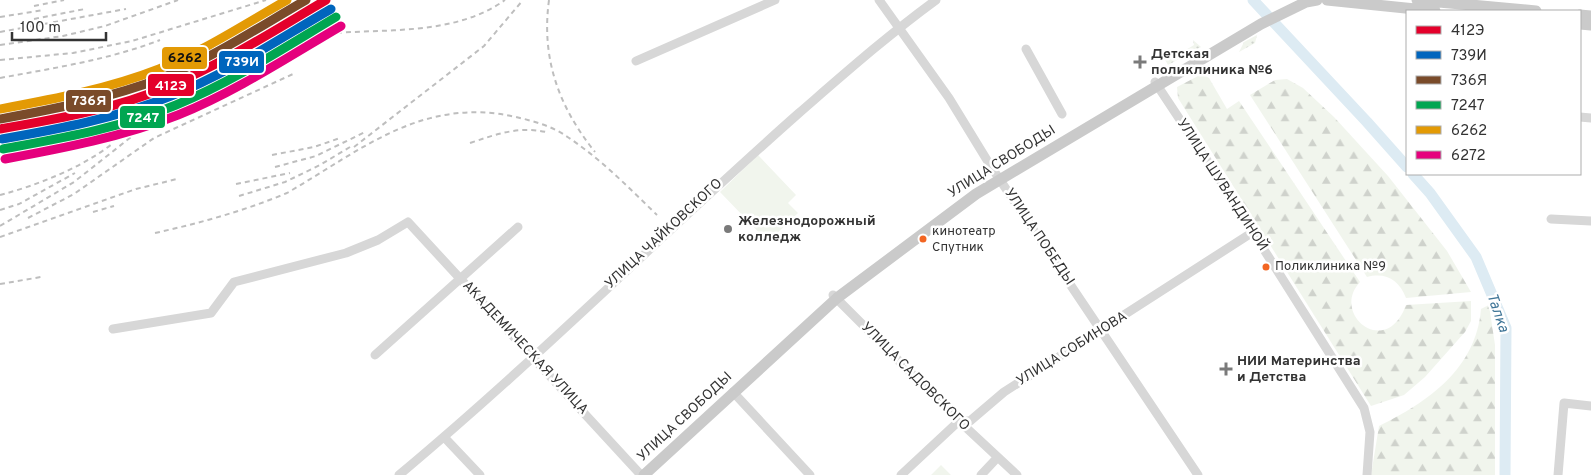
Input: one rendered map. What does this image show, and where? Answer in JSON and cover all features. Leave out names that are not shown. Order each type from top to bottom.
[{"type":"main road","name":"УЛИЦА СВОБОДЫ","points":[[639,474],[835,296],[972,190],[998,177],[1156,84],[1294,0]]},
{"type":"main road","name":"УЛИЦА СВОБОДЫ","points":[[1280,10],[1316,0]]},
{"type":"main road","points":[[1327,0],[1425,10]]},
{"type":"main road","points":[[1417,0],[1524,10]]},
{"type":"main road","name":"УЛИЦА СВОБОДЫ","points":[[639,474],[734,392],[835,296]]},
{"type":"street","points":[[636,61],[776,0]]},
{"type":"street","name":"УЛИЦА ПОБЕДЫ","points":[[879,0],[897,28],[949,98],[998,177],[1198,475]]},
{"type":"street","name":"УЛИЦА ЧАЙКОВСКОГО","points":[[398,475],[532,359],[712,189],[897,28],[936,0]]},
{"type":"street","points":[[1026,48],[1062,114]]},
{"type":"street","name":"УЛИЦА ШУВАНДИНОЙ","points":[[1156,84],[1253,232],[1364,408],[1370,432],[1367,475]]},
{"type":"street","points":[[1551,219],[1591,221]]},
{"type":"street","name":"АКАДЕМИЧЕСКАЯ УЛИЦА","points":[[113,329],[211,313],[234,282],[346,254],[378,240],[408,222],[639,474]]},
{"type":"street","points":[[375,355],[518,227]]},
{"type":"street","name":"УЛИЦА СОБИНОВА","points":[[901,475],[959,421],[970,421],[1004,392],[1102,331],[1253,232]]},
{"type":"street","name":"УЛИЦА САДОВСКОГО","points":[[835,296],[959,421],[1017,475]]},
{"type":"street","points":[[734,392],[810,475]]},
{"type":"street","points":[[1558,475],[1564,403],[1591,406]]},
{"type":"street","points":[[444,437],[480,475]]},
{"type":"street","points":[[981,475],[998,458]]},
{"type":"green space","points":[[1257,35],[1255,43],[1239,52],[1244,42]]},
{"type":"green space","points":[[1193,40],[1201,47],[1168,65],[1164,58],[1169,60],[1194,45]]},
{"type":"green space","points":[[1202,74],[1209,78],[1227,109],[1239,101],[1360,282],[1353,294],[1352,307],[1356,318],[1364,326],[1375,330],[1386,329],[1397,321],[1406,305],[1471,301],[1471,321],[1465,332],[1425,377],[1404,395],[1371,406],[1178,98],[1177,87]]},
{"type":"green space","points":[[1287,79],[1303,88],[1334,117],[1388,176],[1447,251],[1471,292],[1406,298],[1400,286],[1391,279],[1380,276],[1367,277],[1250,95],[1275,80]]},
{"type":"green space","points":[[758,155],[796,195],[788,203],[798,213],[768,242],[720,192]]},
{"type":"green space","points":[[1489,305],[1495,345],[1495,475],[1371,475],[1379,426],[1415,406],[1446,381],[1470,349],[1477,330],[1481,309]]},
{"type":"green space","points":[[941,465],[951,475],[931,475]]},
{"type":"waterway","name":"Талка","points":[[1253,0],[1406,166]]},
{"type":"waterway","name":"Талка","points":[[1414,175],[1430,193],[1476,257],[1506,328],[1505,475]]},
{"type":"railway","points":[[34,6],[64,0]]},
{"type":"railway","points":[[0,45],[63,36],[105,26],[178,0]]},
{"type":"railway","points":[[0,60],[73,53],[132,41],[266,0]]},
{"type":"railway","points":[[241,55],[281,42],[312,35],[416,29],[440,25],[463,20],[485,12],[505,0]]},
{"type":"railway","points":[[354,147],[484,46],[523,0]]},
{"type":"railway","points":[[549,0],[548,42],[556,81],[572,118],[595,152]]},
{"type":"railway","points":[[34,19],[85,9]]},
{"type":"railway","points":[[0,32],[126,9]]},
{"type":"railway","points":[[0,17],[44,10]]},
{"type":"railway","points":[[0,78],[101,58],[160,40]]},
{"type":"railway","points":[[0,226],[74,182],[192,89],[241,55],[169,99]]},
{"type":"railway","points":[[28,218],[74,194],[154,138],[293,74]]},
{"type":"railway","points":[[0,160],[104,133],[124,126],[161,106]]},
{"type":"railway","points":[[155,233],[222,216],[287,193],[368,144],[423,120],[452,114],[483,112],[516,117],[542,124],[561,132],[602,163],[657,215]]},
{"type":"railway","points":[[470,143],[517,130],[546,132]]},
{"type":"railway","points":[[275,167],[316,156],[365,132]]},
{"type":"railway","points":[[272,155],[314,147],[340,138]]},
{"type":"railway","points":[[0,195],[59,175],[87,161],[112,144]]},
{"type":"railway","points":[[239,196],[285,182],[320,165],[350,147]]},
{"type":"railway","points":[[0,210],[19,204],[75,173]]},
{"type":"railway","points":[[236,184],[290,173]]},
{"type":"railway","points":[[0,237],[136,189],[177,179]]},
{"type":"railway","points":[[93,212],[114,206]]},
{"type":"railway","points":[[0,284],[41,277]]},
{"type":"transit line","name":"6262","points":[[0,109],[101,88],[159,69],[208,46],[287,0]]},
{"type":"transit line","name":"736Я","points":[[0,119],[102,97],[162,78],[218,52],[306,0]]},
{"type":"transit line","name":"412Э","points":[[0,129],[86,112],[149,94],[229,57],[326,0]]},
{"type":"transit line","name":"739И","points":[[2,139],[109,117],[151,104],[233,67],[331,9]]},
{"type":"transit line","name":"7247","points":[[3,149],[113,126],[176,105],[238,75],[336,17]]},
{"type":"transit line","name":"6272","points":[[5,159],[114,136],[178,115],[241,85],[341,26]]},
{"type":"place","name":"Детская поликлиника №6","points":[[1140,62]]},
{"type":"place","name":"Железнодорожный колледж","points":[[728,229]]},
{"type":"place","name":"кинотеатр Спутник","points":[[923,239]]},
{"type":"place","name":"Поликлиника №9","points":[[1266,267]]},
{"type":"place","name":"НИИ Материнства и Детства","points":[[1226,369]]}]
